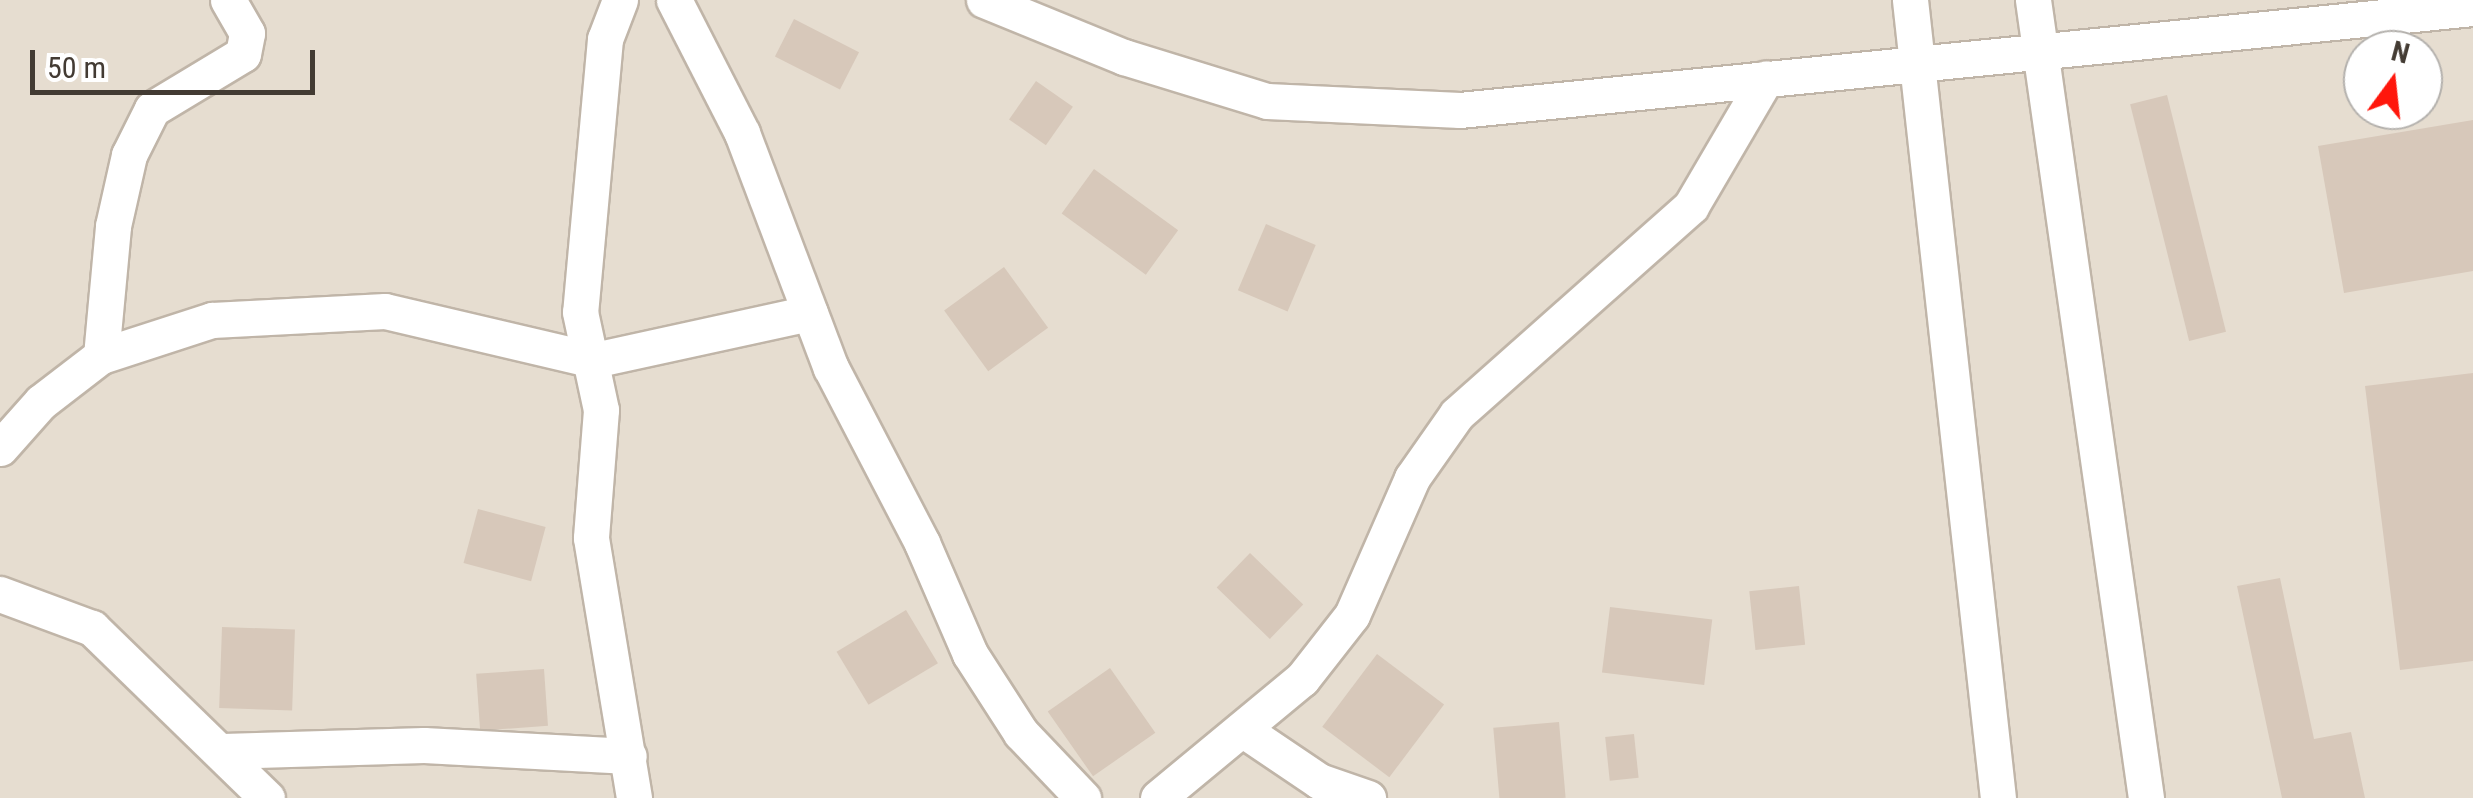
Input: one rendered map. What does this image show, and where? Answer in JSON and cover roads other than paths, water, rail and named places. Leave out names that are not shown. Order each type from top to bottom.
[{"type":"street","points":[[101,356],[112,226],[129,154],[152,109],[243,54],[247,33],[228,0]]},
{"type":"street","points":[[620,0],[605,39],[580,312],[594,360],[601,410],[590,538],[606,659],[629,756],[634,798]]},
{"type":"street","points":[[674,0],[742,133],[810,313],[970,654],[1020,734],[1083,798]]},
{"type":"street","points":[[984,0],[1124,56],[1266,100],[1460,110],[2473,8]]},
{"type":"street","points":[[1910,0],[1922,62],[1998,798]]},
{"type":"street","points":[[2033,0],[2146,798]]},
{"type":"street","points":[[1158,798],[1302,679],[1352,615],[1412,478],[1458,414],[1692,206],[1766,78]]},
{"type":"street","points":[[0,448],[41,402],[101,356],[212,320],[385,311],[594,360],[810,313]]},
{"type":"street","points":[[0,594],[92,628],[267,798]]},
{"type":"street","points":[[1242,729],[1319,781],[1368,798]]},
{"type":"street","points":[[222,751],[424,745],[629,756]]}]
